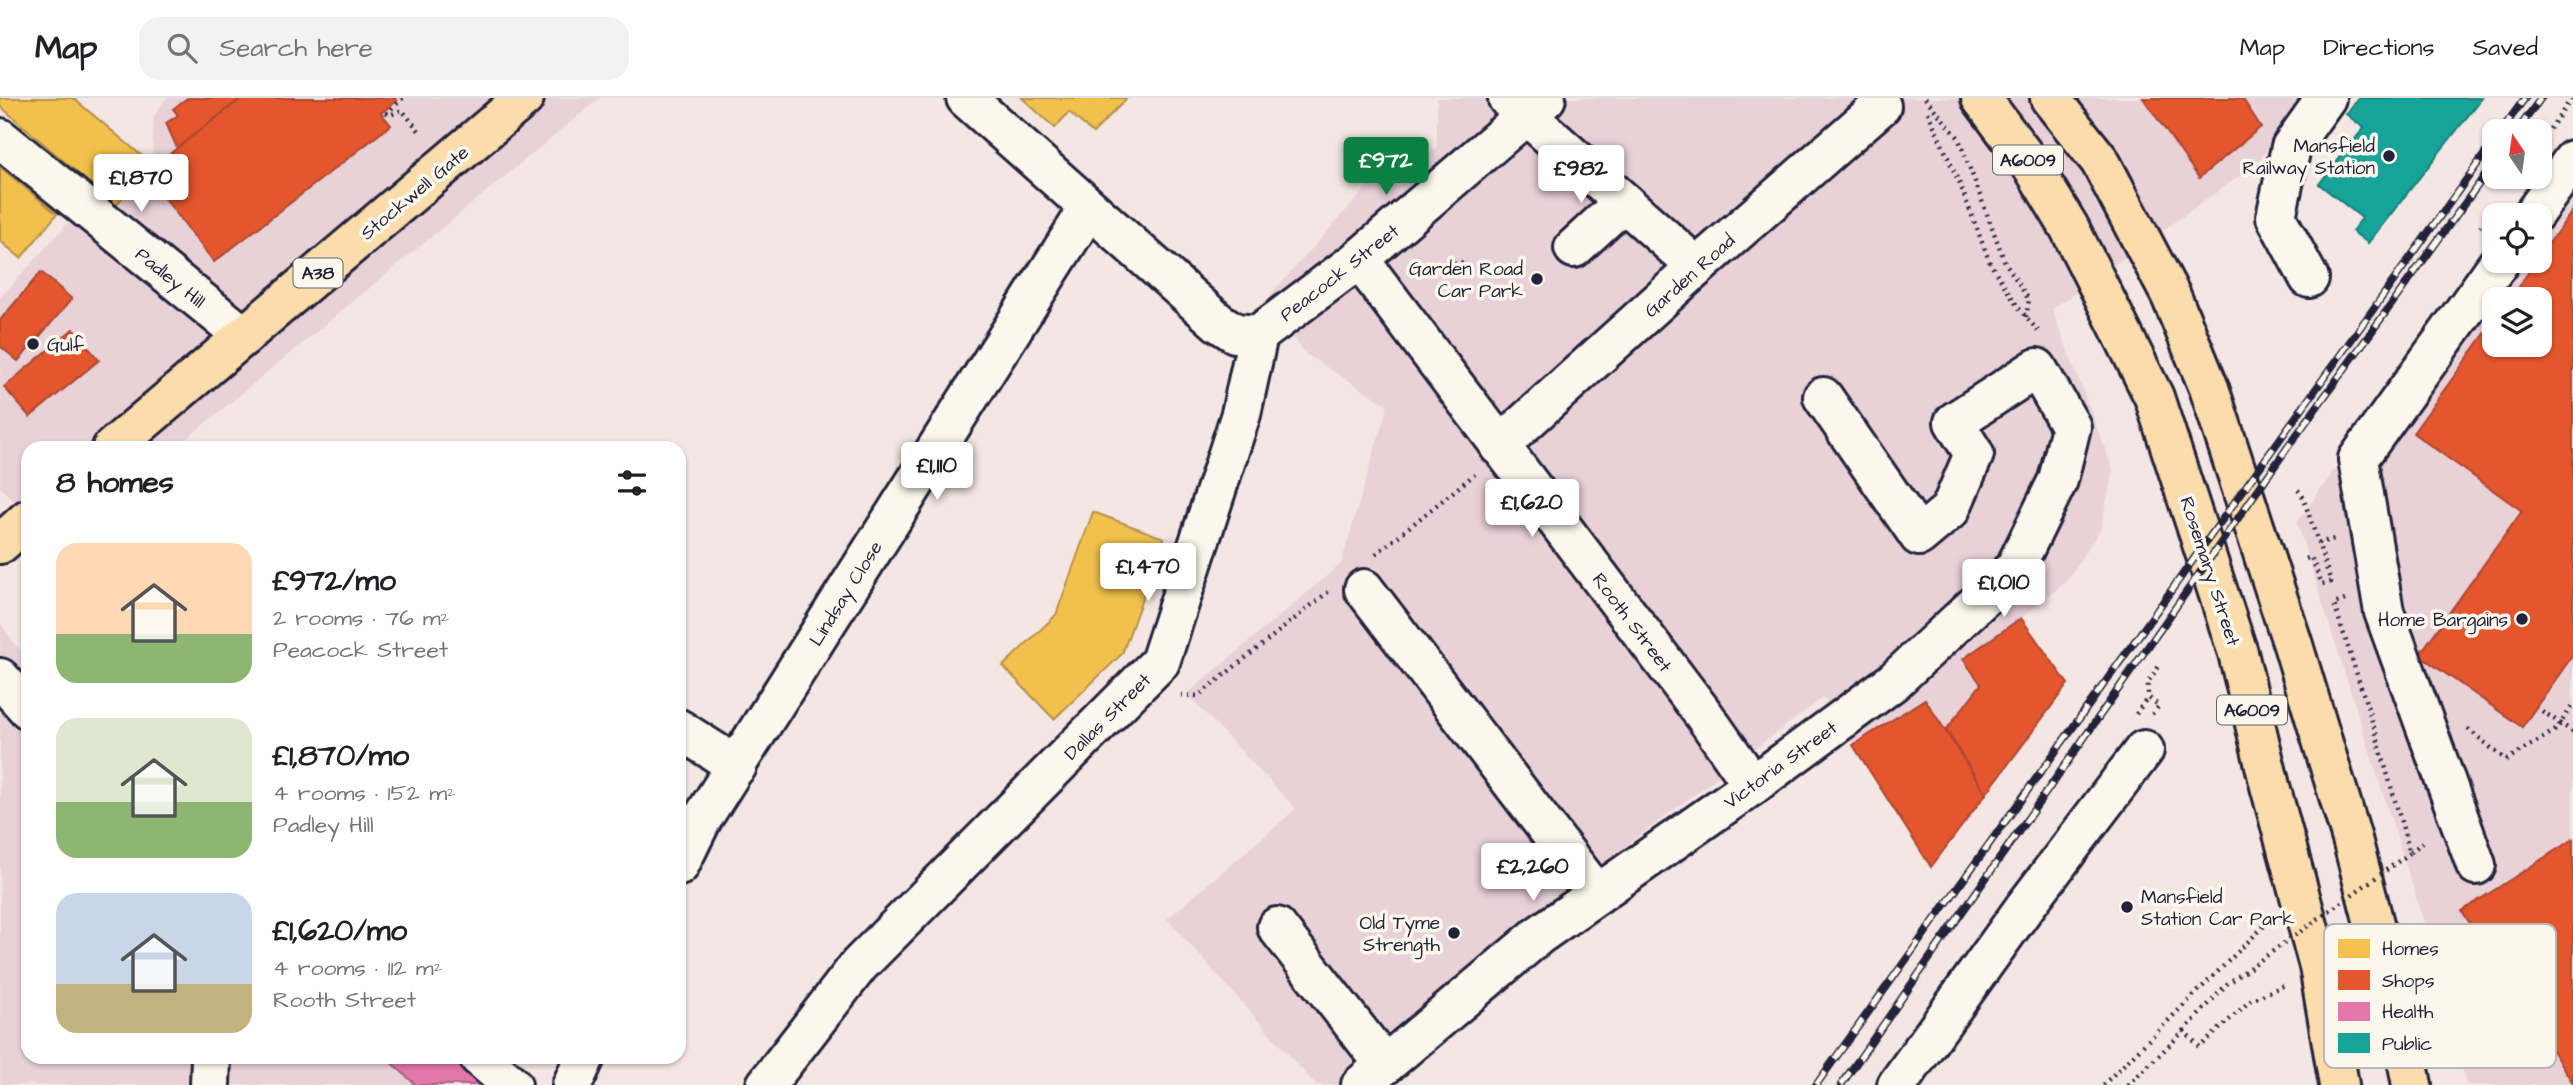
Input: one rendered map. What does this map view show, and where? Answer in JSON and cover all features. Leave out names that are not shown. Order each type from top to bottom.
[{"type":"highway","name":"Stockwell Gate","points":[[120,441],[524,98]]},
{"type":"highway","name":"Rosemary Street","points":[[1981,98],[2034,169],[2069,227],[2154,397],[2238,653],[2270,786],[2319,966],[2324,996]]},
{"type":"highway","name":"A6009","points":[[2050,98],[2100,161],[2171,296],[2210,388],[2289,632],[2352,839],[2374,924]]},
{"type":"street","points":[[966,98],[1218,322],[1236,333],[1258,335]]},
{"type":"street","points":[[2309,278],[2276,217],[2291,146],[2326,98]]},
{"type":"street","points":[[1526,104],[1624,202],[1696,267]]},
{"type":"street","name":"Peacock Street","points":[[1258,335],[1359,259],[1526,104]]},
{"type":"street","name":"Garden Road","points":[[1499,446],[1696,267],[1881,106]]},
{"type":"street","name":"Padley Hill","points":[[0,138],[244,336]]},
{"type":"street","points":[[2519,203],[2559,147]]},
{"type":"street","points":[[1574,248],[1624,202]]},
{"type":"street","name":"Lindsay Close","points":[[686,852],[702,819],[1089,208]]},
{"type":"street","name":"Rooth Street","points":[[1359,259],[1704,715],[1753,785]]},
{"type":"street","points":[[2476,865],[2384,612],[2358,459],[2491,273]]},
{"type":"street","name":"Dallas Street","points":[[766,1085],[859,965],[1160,662],[1241,414],[1258,335]]},
{"type":"street","points":[[1823,397],[1919,536],[1950,510],[1974,454],[1954,422],[2039,352]]},
{"type":"street","name":"Victoria Street","points":[[1373,1075],[1539,935],[1753,785],[1893,682],[2015,568],[2058,480],[2071,427],[2039,352]]},
{"type":"street","points":[[1364,589],[1597,894]]},
{"type":"street","points":[[0,678],[21,701]]},
{"type":"street","points":[[686,733],[737,766]]},
{"type":"street","points":[[1897,1085],[2024,908],[2144,750]]},
{"type":"street","points":[[1277,927],[1373,1075]]},
{"type":"street","points":[[211,1064],[211,1085]]},
{"type":"street","points":[[487,1064],[512,1085]]},
{"type":"street","points":[[572,1085],[582,1064]]},
{"type":"path","points":[[403,98],[387,113],[390,115],[402,110],[420,132]]},
{"type":"path","points":[[1925,98],[1958,137],[2005,262],[2029,300],[2026,317]]},
{"type":"path","points":[[2559,147],[2572,98]]},
{"type":"path","points":[[1927,112],[1961,187],[1990,263],[2026,317],[2039,352]]},
{"type":"path","points":[[2478,229],[2482,227]]},
{"type":"path","points":[[2298,490],[2302,494],[2331,582],[2322,584],[2311,557]]},
{"type":"path","points":[[2356,597],[2334,604],[2374,727],[2410,853]]},
{"type":"path","points":[[2155,710],[2159,706],[2148,697],[2148,682],[2159,666]]},
{"type":"path","points":[[2506,760],[2556,730],[2573,705]]},
{"type":"path","points":[[2542,711],[2573,732]]},
{"type":"path","points":[[2460,723],[2506,760]]},
{"type":"path","points":[[2506,760],[2511,755]]},
{"type":"path","points":[[2128,1085],[2185,1031],[2227,984],[2426,841],[2423,833]]},
{"type":"path","points":[[2103,1085],[2271,919]]},
{"type":"path","points":[[2185,1031],[2200,1047],[2251,1000],[2285,984]]},
{"type":"shaded area","points":[[167,98],[600,98],[184,441],[21,441],[21,508],[0,487],[0,298],[68,223],[115,211],[152,163],[154,116]]},
{"type":"shaded area","points":[[1437,98],[2297,98],[2259,162],[2052,309],[2113,470],[2101,528],[2065,583],[2021,618],[2068,684],[1931,867],[1824,697],[1644,832],[1469,971],[1337,1085],[1316,1085],[1167,919],[1296,809],[1187,694],[1341,564],[1388,405],[1307,355],[1264,302],[1396,155],[1412,170],[1437,147]]},
{"type":"shaded area","points":[[2573,133],[2573,1085],[2466,1085],[2462,1068],[2556,1068],[2556,924],[2425,924],[2297,523],[2482,262],[2482,273],[2552,273],[2552,203],[2523,203],[2533,189],[2552,189],[2552,163]]},
{"type":"shaded area","points":[[0,622],[21,651],[21,1064],[511,1064],[535,1085],[0,1085]]},
{"type":"building: Homes","points":[[0,98],[73,98],[149,162],[116,206],[0,106]]},
{"type":"building: Homes","points":[[1022,98],[1127,98],[1093,133],[1069,112],[1055,128]]},
{"type":"building: Homes","points":[[0,167],[57,214],[21,258],[0,241]]},
{"type":"building: Homes","points":[[1093,512],[1164,538],[1122,654],[1054,719],[1003,666],[1056,615]]},
{"type":"building: Shops","points":[[187,98],[242,98],[177,148],[166,123],[178,115],[173,109]]},
{"type":"building: Shops","points":[[242,98],[395,98],[397,101],[381,113],[391,125],[214,262],[145,173]]},
{"type":"building: Shops","points":[[2143,98],[2242,98],[2261,127],[2199,178]]},
{"type":"building: Shops","points":[[2573,210],[2573,655],[2522,727],[2419,655],[2522,511],[2413,433],[2482,338],[2482,357],[2552,357],[2552,287],[2518,287],[2528,273],[2552,273],[2552,239]]},
{"type":"building: Shops","points":[[41,272],[72,299],[18,361],[0,346],[0,320]]},
{"type":"building: Shops","points":[[73,329],[99,360],[30,417],[4,387]]},
{"type":"building: Shops","points":[[2021,618],[2068,684],[1986,794],[1946,730],[1981,684],[1963,659]]},
{"type":"building: Shops","points":[[1925,699],[1986,794],[1931,867],[1853,745]]},
{"type":"building: Shops","points":[[2573,839],[2573,1083],[2556,1057],[2556,924],[2470,924],[2462,911]]},
{"type":"building: Health","points":[[393,1064],[462,1064],[487,1085],[412,1085],[414,1083]]},
{"type":"building: Public","name":"Mansfield Railway Station","points":[[2359,98],[2482,98],[2368,243],[2352,231],[2362,218],[2319,184],[2364,128],[2346,114]]},
{"type":"railway","points":[[2510,119],[2525,98]]},
{"type":"railway","points":[[2526,119],[2541,98]]},
{"type":"railway","points":[[1816,1085],[2482,158]]},
{"type":"railway","points":[[1841,1085],[2290,444],[2482,180]]},
{"type":"place","name":"Mansfield Railway Station","points":[[2389,156]]},
{"type":"place","name":"Garden Road Car Park","points":[[1537,279]]},
{"type":"place","name":"Gulf","points":[[33,344]]},
{"type":"place","name":"Home Bargains","points":[[2522,619]]},
{"type":"place","name":"Mansfield Station Car Park","points":[[2127,907]]},
{"type":"place","name":"Old Tyme Strength","points":[[1454,933]]}]
